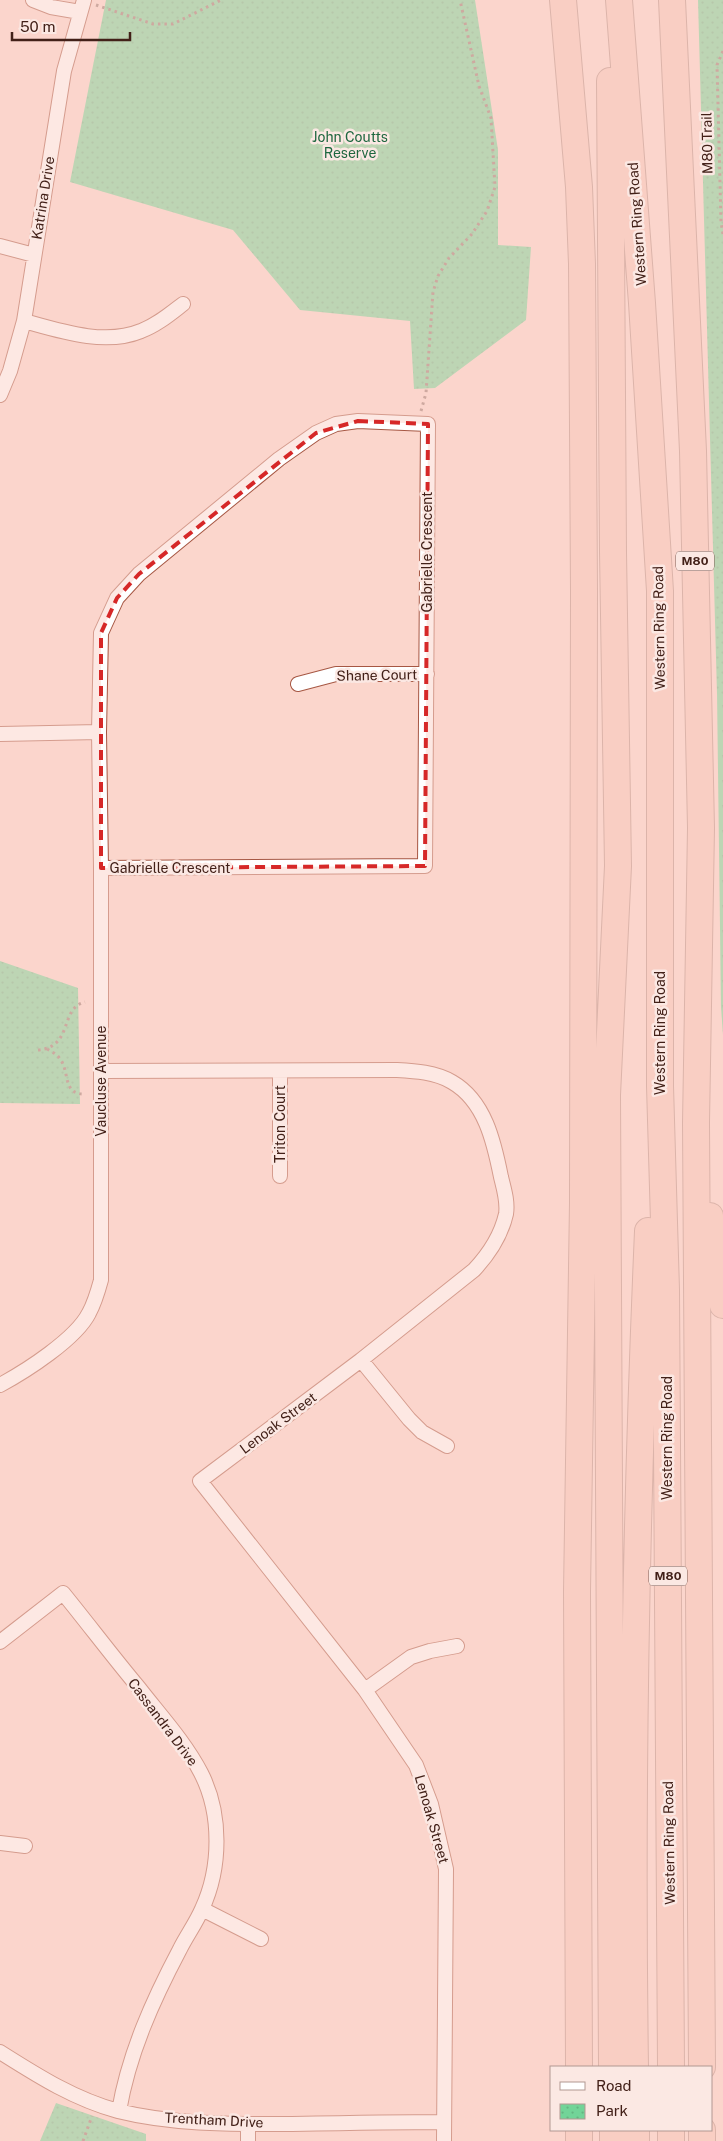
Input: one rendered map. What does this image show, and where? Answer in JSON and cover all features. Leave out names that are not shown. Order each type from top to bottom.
[{"type":"highway","points":[[563,0],[579,188],[582,264],[584,591],[583,1202],[577,1592],[579,2066]]},
{"type":"highway","points":[[610,0],[612,533],[618,866],[607,1095],[612,2066]]},
{"type":"highway","name":"Western Ring Road","points":[[618,0],[642,293],[660,591],[660,1086],[666,1309],[671,2066]]},
{"type":"highway","name":"M80","points":[[672,0],[693,451],[701,828],[696,1123],[702,2066]]},
{"type":"highway","points":[[584,591],[595,903],[607,1095]]},
{"type":"highway","points":[[635,2066],[632,1882],[638,1458],[650,1177],[660,1086]]},
{"type":"highway","points":[[696,1123],[723,1305]]},
{"type":"street","points":[[33,0],[51,7],[83,5]]},
{"type":"street","name":"Katrina Drive","points":[[0,395],[10,372],[24,321],[64,71],[83,5]]},
{"type":"street","points":[[0,246],[34,255]]},
{"type":"street","points":[[24,321],[67,333],[106,338],[140,332],[162,320],[183,304]]},
{"type":"street","points":[[0,734],[99,732],[101,633],[117,598],[139,574],[279,459],[316,433],[336,424],[358,421],[417,423]]},
{"type":"street","name":"Gabrielle Crescent","points":[[102,868],[425,866],[428,424],[417,423]]},
{"type":"street","name":"Shane Court","points":[[298,684],[336,674],[426,674]]},
{"type":"street","name":"Vaucluse Avenue","points":[[0,1385],[22,1373],[76,1330],[89,1314],[101,1280],[102,868],[99,732]]},
{"type":"street","name":"Lenoak Street","points":[[101,1071],[280,1072],[396,1070],[425,1072],[451,1081],[470,1097],[488,1125],[506,1198],[506,1214],[498,1238],[487,1256],[474,1270],[361,1360],[200,1481],[365,1690],[416,1765],[431,1804],[446,1869],[444,2141]]},
{"type":"street","name":"Triton Court","points":[[280,1072],[280,1176]]},
{"type":"street","points":[[361,1360],[409,1419],[422,1432],[447,1446]]},
{"type":"street","name":"Cassandra Drive","points":[[0,1642],[63,1593],[181,1742],[202,1774],[213,1809],[217,1848],[212,1883],[202,1909],[155,1996],[130,2064],[119,2111]]},
{"type":"street","points":[[365,1690],[411,1657],[457,1646]]},
{"type":"street","points":[[0,1843],[25,1846]]},
{"type":"street","points":[[202,1909],[261,1939]]},
{"type":"street","name":"Trentham Drive","points":[[0,2052],[57,2088],[119,2111],[185,2121],[248,2124],[443,2122]]},
{"type":"street","points":[[248,2124],[248,2141]]},
{"type":"path","points":[[83,5],[153,24],[173,24],[221,0]]},
{"type":"path","points":[[417,423],[426,393],[433,292],[438,276],[449,258],[472,234],[487,211],[495,187],[491,118],[479,86],[460,0]]},
{"type":"path","name":"M80 Trail","points":[[723,52],[717,65],[721,222],[723,234]]},
{"type":"path","points":[[38,1050],[47,1049],[65,1031],[69,1016],[74,1008],[85,1002]]},
{"type":"path","points":[[47,1049],[60,1059],[70,1088],[75,1093],[85,1094]]},
{"type":"path","points":[[83,2141],[97,2104]]},
{"type":"highlighted area","points":[[358,421],[428,424],[425,866],[101,868],[101,633],[117,598],[139,574],[316,433]]},
{"type":"green space","name":"John Coutts Reserve","points":[[106,0],[475,0],[498,150],[498,245],[531,247],[526,320],[435,388],[414,389],[410,321],[300,310],[233,230],[70,182]]},
{"type":"green space","points":[[698,0],[723,0],[723,695],[717,694]]},
{"type":"green space","points":[[717,692],[723,693],[723,1035],[721,1007]]},
{"type":"green space","points":[[0,961],[78,988],[80,1104],[0,1103]]},
{"type":"green space","points":[[56,2103],[146,2134],[146,2141],[40,2141]]}]
